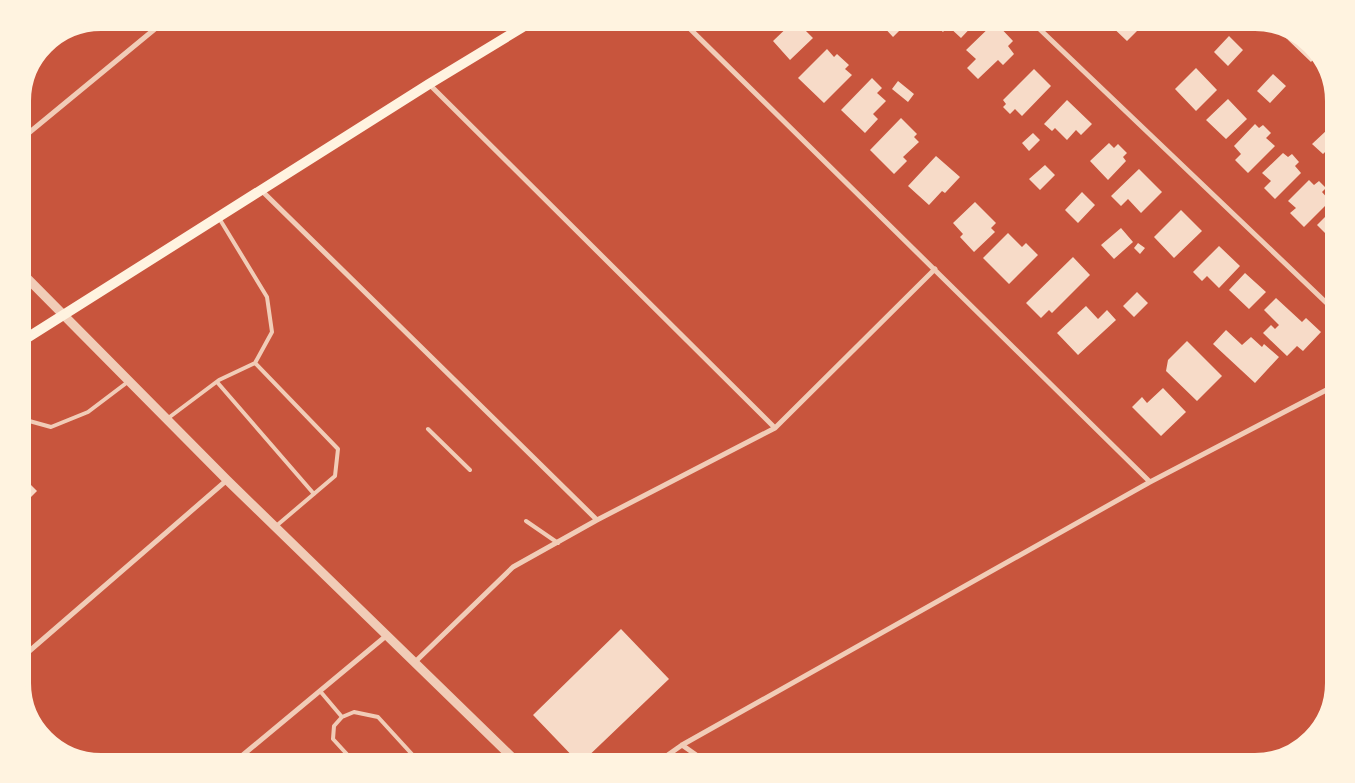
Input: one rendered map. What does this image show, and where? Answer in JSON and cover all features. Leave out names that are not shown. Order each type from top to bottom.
[{"type":"main road","points":[[28,337],[428,84],[521,28]]},
{"type":"street","points":[[28,134],[156,28]]},
{"type":"street","points":[[689,28],[1150,482]]},
{"type":"street","points":[[1039,28],[1327,304]]},
{"type":"street","points":[[428,84],[775,428]]},
{"type":"street","points":[[261,190],[597,520]]},
{"type":"street","points":[[414,663],[513,567],[597,520],[775,428],[935,269]]},
{"type":"street","points":[[28,279],[227,480],[511,756]]},
{"type":"street","points":[[666,756],[682,745],[1150,482],[1327,389]]},
{"type":"street","points":[[28,652],[227,480]]},
{"type":"street","points":[[242,756],[386,636]]},
{"type":"street","points":[[682,745],[698,756]]},
{"type":"lane","points":[[167,418],[216,382],[255,363],[272,332],[267,297],[218,217]]},
{"type":"lane","points":[[255,363],[338,449],[335,476],[275,527]]},
{"type":"lane","points":[[28,419],[52,427],[88,412],[130,380]]},
{"type":"lane","points":[[216,382],[314,494]]},
{"type":"lane","points":[[428,429],[470,470]]},
{"type":"lane","points":[[526,521],[558,543]]},
{"type":"lane","points":[[320,691],[342,717]]},
{"type":"lane","points":[[348,756],[333,740],[334,726],[342,717],[354,712],[378,717],[414,756]]},
{"type":"building","points":[[787,28],[803,28],[813,38],[790,60],[773,41]]},
{"type":"building","points":[[885,28],[902,28],[893,37]]},
{"type":"building","points":[[950,28],[970,28],[961,38]]},
{"type":"building","points":[[989,28],[1001,28],[1013,41],[1008,46],[1014,54],[1003,65],[998,60],[978,79],[967,68],[976,59],[966,50]]},
{"type":"building","points":[[1113,28],[1140,28],[1127,41]]},
{"type":"building","points":[[1229,36],[1243,50],[1228,66],[1214,52]]},
{"type":"building","points":[[1289,36],[1291,37],[1306,49],[1314,59],[1311,62],[1286,38]]},
{"type":"building","points":[[827,49],[834,57],[837,54],[849,65],[845,69],[852,75],[824,103],[798,78]]},
{"type":"building","points":[[1196,68],[1217,90],[1196,111],[1175,89]]},
{"type":"building","points":[[1034,69],[1051,86],[1022,116],[1015,109],[1010,114],[1003,107],[1006,104],[1003,100]]},
{"type":"building","points":[[1273,74],[1286,86],[1270,103],[1257,91]]},
{"type":"building","points":[[872,78],[882,88],[877,93],[886,101],[873,114],[878,119],[865,133],[841,110]]},
{"type":"building","points":[[898,81],[914,94],[908,102],[892,89]]},
{"type":"building","points":[[1228,99],[1247,119],[1226,139],[1206,120]]},
{"type":"building","points":[[1067,100],[1092,124],[1081,135],[1076,130],[1067,140],[1055,128],[1052,131],[1044,124]]},
{"type":"building","points":[[901,118],[917,134],[914,137],[919,142],[903,157],[907,161],[894,174],[870,150]]},
{"type":"building","points":[[1255,124],[1259,128],[1263,125],[1271,133],[1266,138],[1275,146],[1248,173],[1235,160],[1241,154],[1234,146]]},
{"type":"building","points":[[1327,130],[1327,150],[1323,154],[1312,144]]},
{"type":"building","points":[[1033,133],[1040,140],[1029,151],[1022,143]]},
{"type":"building","points":[[1109,143],[1114,148],[1118,144],[1127,153],[1123,157],[1126,161],[1108,180],[1090,161]]},
{"type":"building","points":[[1283,153],[1288,157],[1292,154],[1299,162],[1295,166],[1301,173],[1275,199],[1264,188],[1271,181],[1262,173]]},
{"type":"building","points":[[936,156],[960,177],[945,193],[942,191],[929,205],[908,186]]},
{"type":"building","points":[[1045,165],[1055,175],[1040,190],[1029,179]]},
{"type":"building","points":[[1139,169],[1162,192],[1141,213],[1128,199],[1121,206],[1111,196]]},
{"type":"building","points":[[1309,180],[1314,185],[1319,181],[1326,188],[1322,192],[1327,198],[1327,204],[1304,227],[1290,213],[1296,208],[1288,201]]},
{"type":"building","points":[[1082,192],[1095,205],[1078,223],[1065,210]]},
{"type":"building","points":[[975,202],[996,223],[991,228],[995,232],[974,252],[960,237],[963,234],[953,223]]},
{"type":"building","points":[[1181,210],[1202,231],[1174,258],[1154,237]]},
{"type":"building","points":[[1327,215],[1327,235],[1317,225]]},
{"type":"building","points":[[1121,228],[1133,242],[1114,259],[1101,245]]},
{"type":"building","points":[[1008,233],[1022,247],[1026,243],[1038,255],[1009,284],[983,258]]},
{"type":"building","points":[[1138,243],[1145,248],[1140,254],[1134,248]]},
{"type":"building","points":[[1219,246],[1240,266],[1219,288],[1207,276],[1202,281],[1193,272]]},
{"type":"building","points":[[1073,257],[1090,275],[1052,313],[1049,310],[1041,318],[1026,303]]},
{"type":"building","points":[[1245,273],[1266,292],[1249,309],[1229,290]]},
{"type":"building","points":[[1137,292],[1148,303],[1134,317],[1123,306]]},
{"type":"building","points":[[1276,298],[1302,322],[1306,318],[1321,332],[1303,351],[1297,346],[1287,356],[1263,333],[1271,325],[1275,329],[1279,325],[1264,310]]},
{"type":"building","points":[[1086,306],[1098,319],[1107,310],[1116,320],[1078,355],[1057,333]]},
{"type":"building","points":[[1226,330],[1242,345],[1251,337],[1262,347],[1264,344],[1279,357],[1255,383],[1213,344]]},
{"type":"building","points":[[1187,341],[1222,376],[1197,401],[1166,371],[1168,360]]},
{"type":"building","points":[[1163,388],[1186,412],[1161,436],[1132,407],[1142,397],[1147,403]]},
{"type":"building","points":[[28,482],[37,491],[28,500]]},
{"type":"building","points":[[621,629],[669,679],[588,756],[572,756],[533,715]]}]
